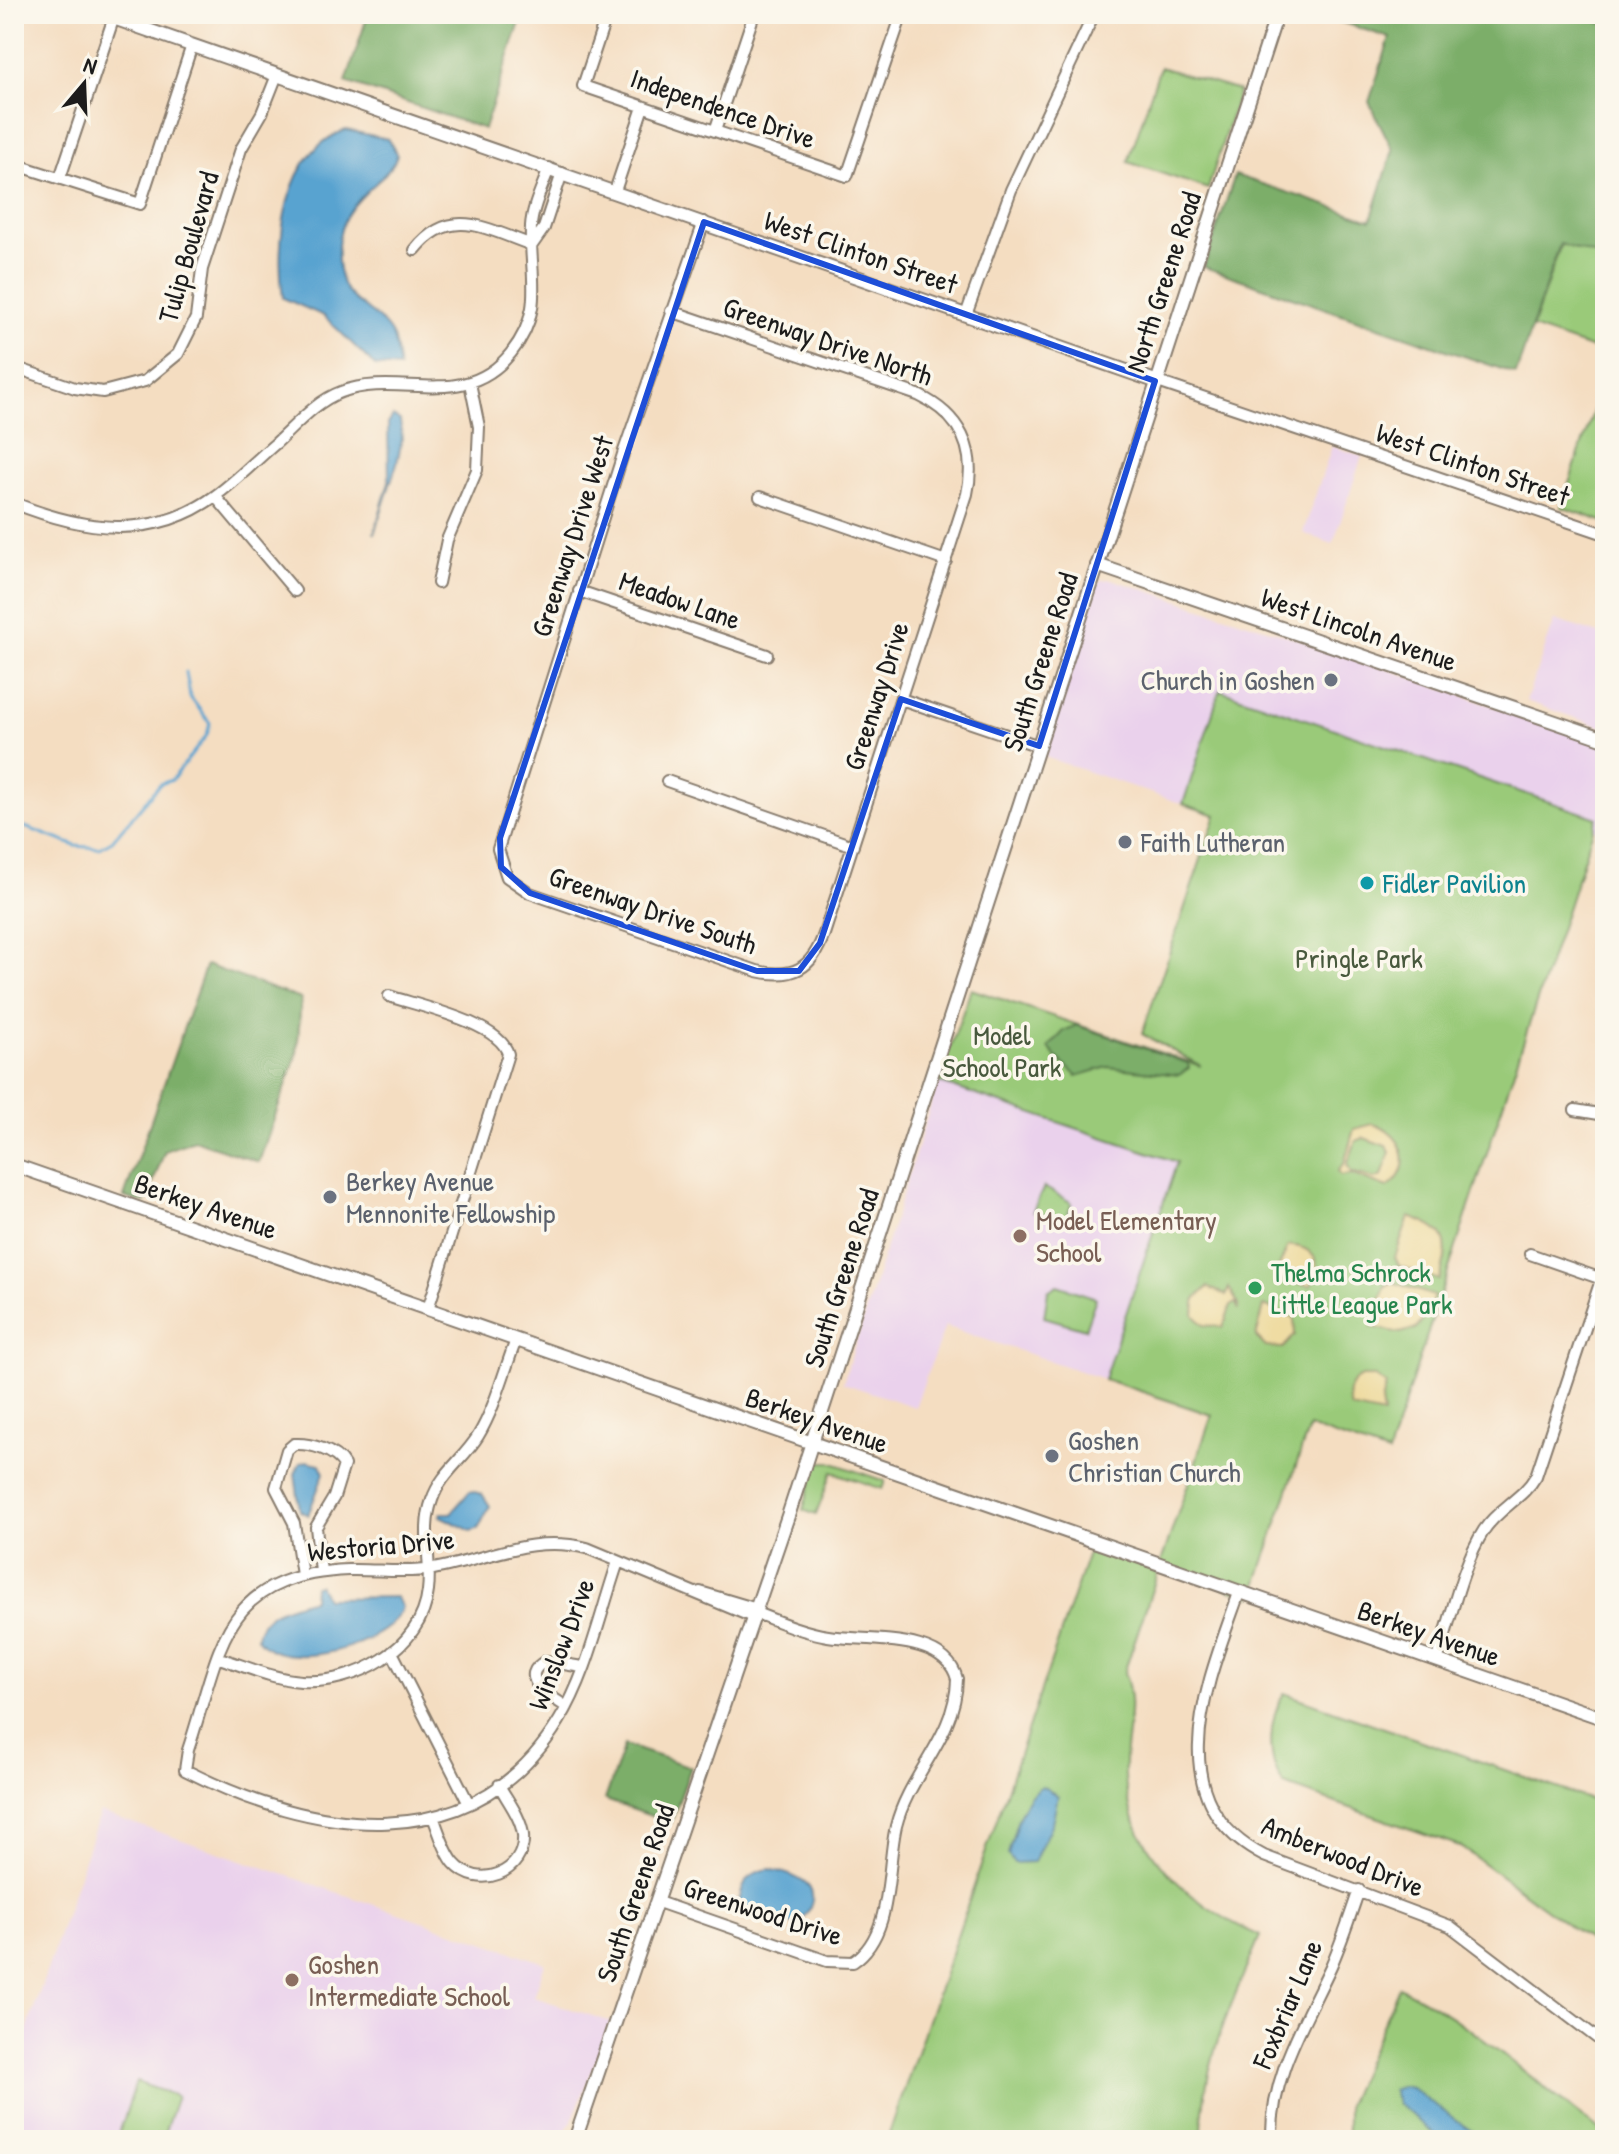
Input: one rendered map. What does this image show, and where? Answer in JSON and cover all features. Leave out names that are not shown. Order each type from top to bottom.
[{"type":"street","name":"Independence Drive","points":[[607,14],[583,86],[847,176],[902,14]]},
{"type":"street","points":[[715,131],[754,14]]},
{"type":"street","points":[[966,315],[1011,190],[1094,14]]},
{"type":"street","name":"North Greene Road","points":[[1097,565],[1277,14]]},
{"type":"street","points":[[60,178],[110,15]]},
{"type":"street","name":"West Clinton Street","points":[[110,15],[1155,381],[1605,534]]},
{"type":"street","points":[[14,164],[140,204],[192,45]]},
{"type":"street","name":"Tulip Boulevard","points":[[14,367],[75,388],[103,392],[145,381],[178,354],[196,318],[202,269],[241,149],[262,113],[277,75]]},
{"type":"street","points":[[615,191],[643,107]]},
{"type":"street","points":[[14,503],[81,526],[127,529],[166,520],[215,496],[334,394],[361,388],[470,383],[494,370],[529,325],[535,295],[531,223],[549,168]]},
{"type":"street","points":[[532,245],[544,228],[562,173]]},
{"type":"street","name":"Greenway Drive West","points":[[501,867],[500,838],[671,311],[704,222]]},
{"type":"street","points":[[415,250],[428,234],[442,226],[462,223],[532,245]]},
{"type":"street","name":"Greenway Drive North","points":[[671,311],[918,395],[944,410],[961,429]]},
{"type":"street","points":[[438,583],[447,540],[477,470],[479,427],[470,383]]},
{"type":"street","name":"Greenway Drive","points":[[799,971],[816,954],[971,480],[969,451],[961,429]]},
{"type":"street","points":[[215,496],[295,591]]},
{"type":"street","points":[[760,497],[946,561]]},
{"type":"street","name":"West Lincoln Avenue","points":[[1097,565],[1605,739]]},
{"type":"street","name":"South Greene Road","points":[[575,2140],[756,1613],[1097,565]]},
{"type":"street","name":"Meadow Lane","points":[[579,591],[767,655]]},
{"type":"street","points":[[901,699],[1039,746]]},
{"type":"street","points":[[667,781],[853,846]]},
{"type":"street","name":"Greenway Drive South","points":[[501,867],[516,885],[530,893],[757,971],[781,975],[799,971]]},
{"type":"street","points":[[389,996],[491,1031],[506,1045],[508,1054],[428,1309]]},
{"type":"street","points":[[1575,1110],[1605,1115]]},
{"type":"street","name":"Berkey Avenue","points":[[14,1165],[1605,1719]]},
{"type":"street","points":[[1437,1661],[1483,1531],[1500,1511],[1525,1494],[1536,1476],[1603,1273],[1530,1254]]},
{"type":"street","points":[[219,1658],[279,1677],[318,1681],[366,1669],[392,1652],[421,1615],[428,1594],[426,1531],[435,1490],[479,1435],[516,1340]]},
{"type":"street","points":[[302,1575],[294,1523],[276,1488],[287,1450],[294,1444],[333,1453],[344,1465],[334,1497],[316,1527],[321,1572]]},
{"type":"street","name":"Westoria Drive","points":[[433,1817],[376,1826],[327,1820],[185,1770],[227,1633],[245,1604],[266,1588],[302,1575],[429,1570],[519,1546],[545,1543],[587,1548],[690,1591],[756,1613]]},
{"type":"street","name":"Winslow Drive","points":[[499,1785],[551,1734],[567,1707],[618,1562]]},
{"type":"street","name":"Amberwood Drive","points":[[1239,1593],[1204,1701],[1197,1755],[1203,1788],[1222,1821],[1256,1852],[1428,1916],[1464,1935],[1605,2044]]},
{"type":"street","name":"Greenwood Drive","points":[[658,1902],[827,1961],[853,1962],[868,1949],[885,1905],[895,1834],[904,1804],[945,1727],[957,1679],[947,1660],[936,1653],[891,1640],[819,1635],[756,1613]]},
{"type":"street","points":[[392,1652],[468,1802]]},
{"type":"street","points":[[567,1707],[538,1689],[534,1673],[546,1661],[582,1667]]},
{"type":"street","points":[[499,1785],[520,1824],[523,1837],[521,1851],[513,1866],[500,1874],[485,1877],[468,1874],[452,1861],[433,1817],[499,1785]]},
{"type":"street","name":"Foxbriar Lane","points":[[1272,2140],[1281,2074],[1336,1952],[1359,1890]]},
{"type":"highlighted area","points":[[704,222],[1155,381],[1039,746],[901,699],[820,943],[799,971],[757,971],[530,893],[501,867],[500,838]]},
{"type":"shaded area","points":[[1332,446],[1362,456],[1333,544],[1303,533]]},
{"type":"shaded area","points":[[1111,579],[1335,651],[1605,745],[1605,833],[1593,829],[1596,817],[1221,690],[1183,804],[1045,757],[1096,588],[1101,580]]},
{"type":"shaded area","points":[[1555,620],[1605,636],[1605,728],[1526,701]]},
{"type":"shaded area","name":"Model Elementary School","points":[[938,1082],[1178,1162],[1104,1379],[945,1326],[915,1407],[843,1383]]},
{"type":"shaded area","name":"Goshen Intermediate School","points":[[100,1812],[545,1963],[534,1997],[611,2022],[572,2121],[559,2140],[14,2140],[14,2069]]},
{"type":"green space","points":[[368,14],[523,14],[484,129],[346,82]]},
{"type":"green space","points":[[1316,14],[1574,14],[1605,24],[1605,258],[1560,244],[1516,374],[1204,267],[1235,175],[1371,220],[1393,150],[1369,102],[1390,38]]},
{"type":"green space","points":[[1160,67],[1239,91],[1208,189],[1128,162]]},
{"type":"green space","points":[[1561,244],[1605,258],[1605,353],[1532,328]]},
{"type":"green space","points":[[1605,377],[1605,522],[1561,507]]},
{"type":"green space","name":"Pringle Park","points":[[1220,690],[1597,818],[1388,1454],[1309,1427],[1252,1597],[1160,1566],[1124,1673],[1130,1695],[1125,1763],[1127,1793],[1135,1821],[1165,1869],[1186,1890],[1209,1908],[1260,1936],[1212,2060],[1206,2086],[1202,2140],[887,2140],[1092,1542],[1160,1565],[1212,1415],[1104,1379],[1177,1162],[938,1082],[971,989],[1201,1066],[1142,1034],[1216,815],[1183,804]]},
{"type":"green space","points":[[206,965],[301,999],[297,1054],[259,1162],[194,1140],[165,1151],[145,1203],[124,1197]]},
{"type":"green space","points":[[1076,1025],[1188,1063],[1189,1068],[1179,1075],[1108,1067],[1077,1076],[1056,1058],[1049,1047],[1064,1031]]},
{"type":"green space","points":[[1044,1187],[1072,1203],[1065,1221],[1033,1211]]},
{"type":"green space","points":[[1057,1285],[1096,1298],[1085,1329],[1044,1317],[1048,1291]]},
{"type":"green space","points":[[820,1462],[830,1462],[885,1481],[882,1489],[832,1472],[816,1515],[803,1510],[815,1467]]},
{"type":"green space","points":[[1284,1693],[1605,1805],[1605,1952],[1460,1846],[1284,1785],[1274,1764],[1271,1739],[1275,1715]]},
{"type":"green space","points":[[624,1745],[691,1767],[671,1823],[605,1800]]},
{"type":"green space","points":[[1399,1987],[1479,2036],[1605,2134],[1605,2140],[1347,2140],[1347,2105]]},
{"type":"green space","points":[[136,2082],[177,2096],[162,2140],[117,2140]]},
{"type":"sand","points":[[1373,1124],[1399,1143],[1404,1161],[1402,1171],[1387,1188],[1351,1174],[1341,1176],[1338,1171],[1344,1164],[1354,1129]],"holes":[[[1364,1138],[1386,1146],[1390,1152],[1382,1176],[1375,1179],[1351,1172],[1347,1165],[1356,1141]]]},
{"type":"sand","points":[[1409,1217],[1432,1227],[1444,1239],[1445,1256],[1439,1280],[1399,1266],[1395,1257]]},
{"type":"sand","points":[[1288,1246],[1304,1249],[1314,1258],[1317,1271],[1310,1286],[1274,1278]]},
{"type":"sand","points":[[1393,1282],[1434,1296],[1427,1315],[1416,1329],[1400,1333],[1372,1327],[1385,1286]]},
{"type":"sand","points":[[1208,1287],[1226,1295],[1229,1288],[1239,1305],[1238,1308],[1236,1303],[1231,1305],[1223,1327],[1204,1325],[1194,1315],[1195,1299]]},
{"type":"sand","points":[[1264,1306],[1294,1318],[1295,1335],[1283,1348],[1266,1347],[1256,1337]]},
{"type":"sand","points":[[1361,1377],[1375,1377],[1386,1385],[1381,1402],[1383,1415],[1351,1408],[1349,1390]]},
{"type":"water","points":[[346,130],[388,139],[397,154],[389,169],[357,202],[344,221],[338,261],[347,291],[390,331],[399,368],[375,366],[324,316],[283,298],[283,226],[296,178],[308,157],[325,141]]},
{"type":"water","points":[[393,416],[400,420],[402,439],[374,534],[389,481],[388,424]]},
{"type":"water","points":[[300,1463],[320,1464],[324,1473],[308,1515],[300,1511],[295,1474]]},
{"type":"water","points":[[470,1491],[482,1494],[490,1506],[478,1529],[471,1531],[440,1516],[441,1513],[451,1513]]},
{"type":"water","points":[[319,1585],[326,1598],[396,1597],[402,1607],[394,1621],[379,1633],[335,1651],[289,1655],[270,1649],[257,1638],[259,1629],[270,1615],[313,1599],[314,1586]]},
{"type":"water","points":[[1042,1786],[1058,1796],[1052,1823],[1034,1862],[1014,1863],[1008,1855],[1019,1817],[1028,1799]]},
{"type":"water","points":[[770,1869],[802,1881],[812,1894],[812,1902],[798,1925],[748,1913],[739,1902],[748,1879],[757,1872]]},
{"type":"water","points":[[1402,2086],[1411,2088],[1484,2140],[1441,2140],[1398,2104],[1392,2090]]},
{"type":"waterway","points":[[14,826],[25,827],[76,846],[99,848],[112,841],[160,784],[172,780],[207,735],[210,723],[190,697],[186,672]]},
{"type":"place","name":"Church in Goshen","points":[[1331,680]]},
{"type":"place","name":"Faith Lutheran","points":[[1125,842]]},
{"type":"place","name":"Fidler Pavilion","points":[[1367,883]]},
{"type":"place","name":"Berkey Avenue Mennonite Fellowship","points":[[330,1197]]},
{"type":"place","name":"Model Elementary School","points":[[1020,1236]]},
{"type":"place","name":"Thelma Schrock Little League Park","points":[[1255,1288]]},
{"type":"place","name":"Goshen Christian Church","points":[[1052,1456]]},
{"type":"place","name":"Goshen Intermediate School","points":[[292,1980]]},
{"type":"park label","name":"Model School Park","points":[[1002,1051]]}]
